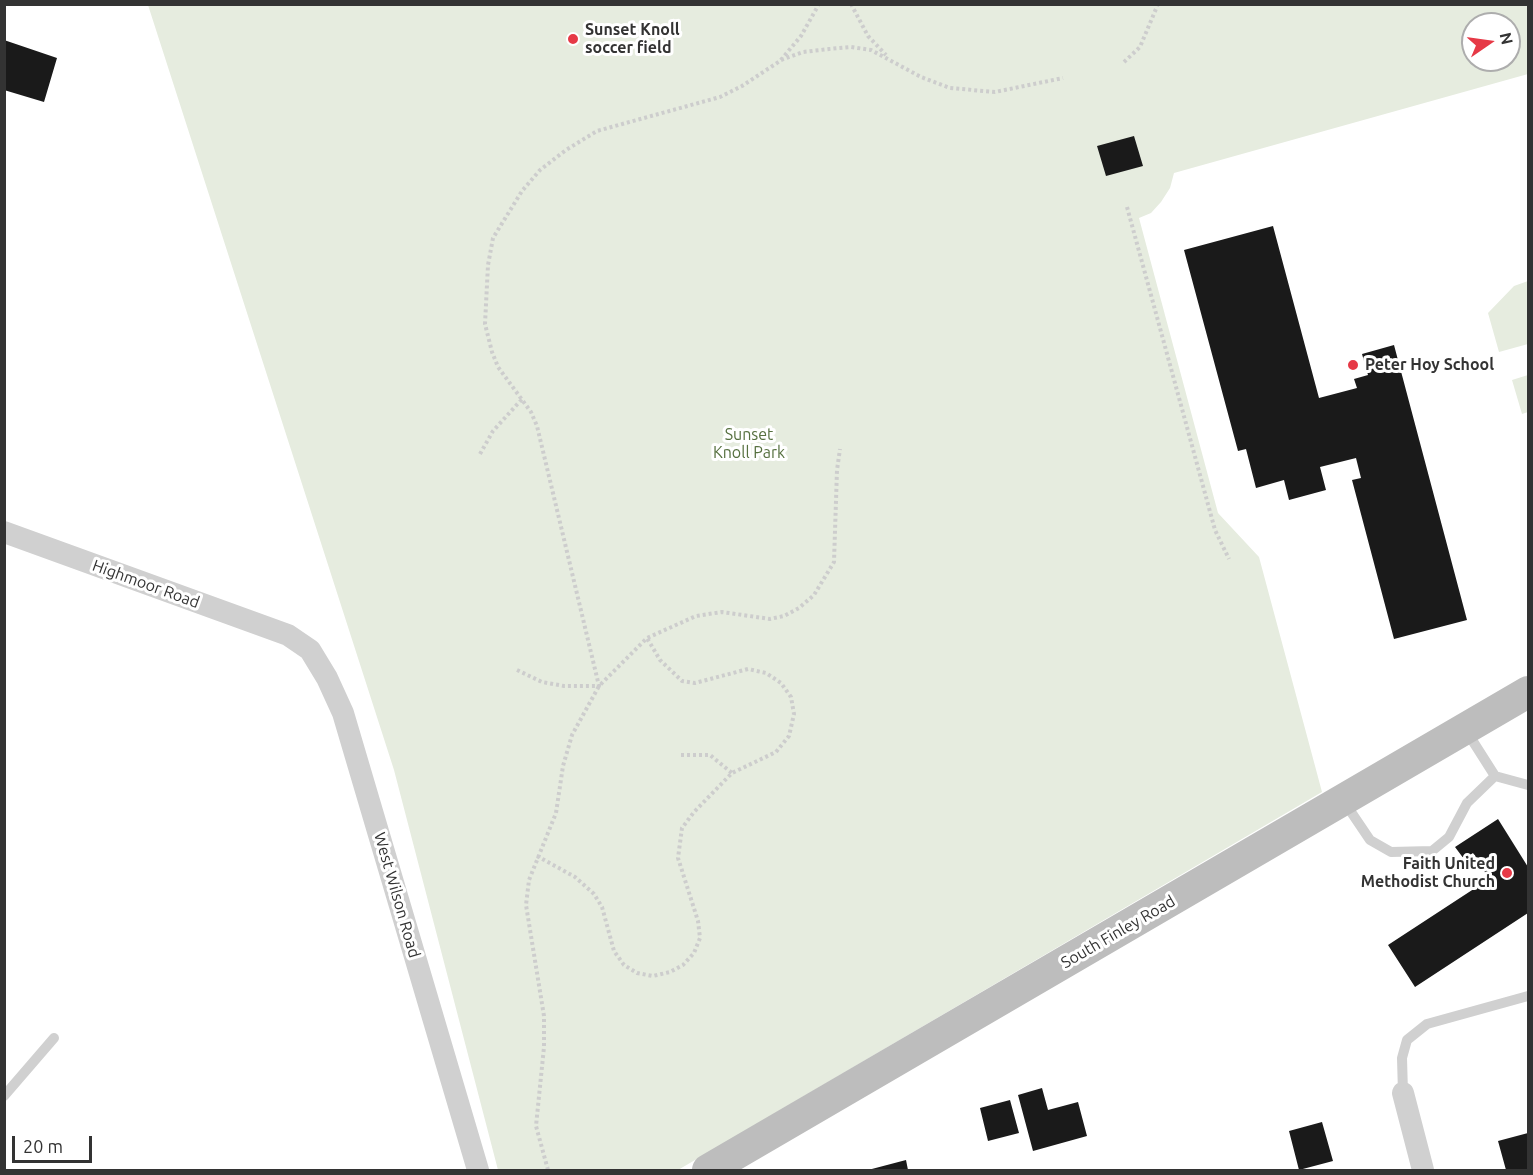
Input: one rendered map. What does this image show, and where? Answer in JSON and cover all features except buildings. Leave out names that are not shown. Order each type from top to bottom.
[{"type":"main road","name":"South Finley Road","points":[[708,1170],[1528,692]]},
{"type":"street","name":"Highmoor Road","points":[[4,532],[288,635]]},
{"type":"street","name":"West Wilson Road","points":[[288,635],[310,650],[327,678],[343,713],[478,1170]]},
{"type":"street","points":[[1403,1094],[1423,1170]]},
{"type":"lane","points":[[1465,729],[1495,776],[1528,785]]},
{"type":"lane","points":[[1343,801],[1370,840],[1391,852],[1432,851],[1449,837],[1467,803],[1495,776]]},
{"type":"lane","points":[[1403,1094],[1402,1058],[1407,1040],[1427,1024],[1528,996]]},
{"type":"lane","points":[[4,1096],[54,1038]]},
{"type":"path","points":[[780,61],[801,36],[819,4]]},
{"type":"path","points":[[850,4],[868,36],[889,59]]},
{"type":"path","points":[[1124,62],[1140,47],[1158,4]]},
{"type":"path","points":[[599,686],[537,426],[522,399],[498,367],[485,324],[488,265],[493,238],[522,191],[549,163],[597,131],[720,97],[780,61],[803,52],[851,47],[871,50],[921,77],[950,88],[973,91],[995,93],[1064,78]]},
{"type":"path","points":[[1127,207],[1215,530],[1229,559]]},
{"type":"path","points":[[480,454],[493,431],[522,399]]},
{"type":"path","points":[[548,1170],[536,1126],[544,1047],[544,1016],[526,905],[529,880],[556,813],[563,766],[572,735],[599,686],[647,638],[696,615],[722,612],[770,619],[784,616],[800,608],[814,595],[834,562],[837,470],[840,449]]},
{"type":"path","points":[[537,856],[576,878],[594,894],[602,907],[614,951],[624,965],[637,973],[653,976],[670,972],[683,965],[694,953],[699,938],[698,921],[678,858],[682,828],[694,812],[732,773],[776,752],[789,736],[794,714],[791,697],[781,683],[766,673],[748,669],[695,683],[682,681],[660,660],[647,638]]},
{"type":"path","points":[[517,670],[542,682],[564,686],[599,686]]},
{"type":"path","points":[[681,755],[710,755],[732,773]]},
{"type":"green space","name":"Sunset Knoll Park","points":[[148,5],[1528,5],[1528,74],[1174,173],[1170,188],[1161,202],[1151,213],[1139,218],[1218,513],[1259,557],[1322,792],[678,1170],[498,1170],[394,770]]},
{"type":"green space","points":[[1528,281],[1528,344],[1499,352],[1488,313],[1514,286]]},
{"type":"green space","points":[[1528,375],[1528,412],[1522,414],[1512,380]]},
{"type":"place","name":"Sunset Knoll soccer field","points":[[573,39]]},
{"type":"place","name":"Peter Hoy School","points":[[1353,365]]},
{"type":"place","name":"Faith United Methodist Church","points":[[1507,873]]}]
